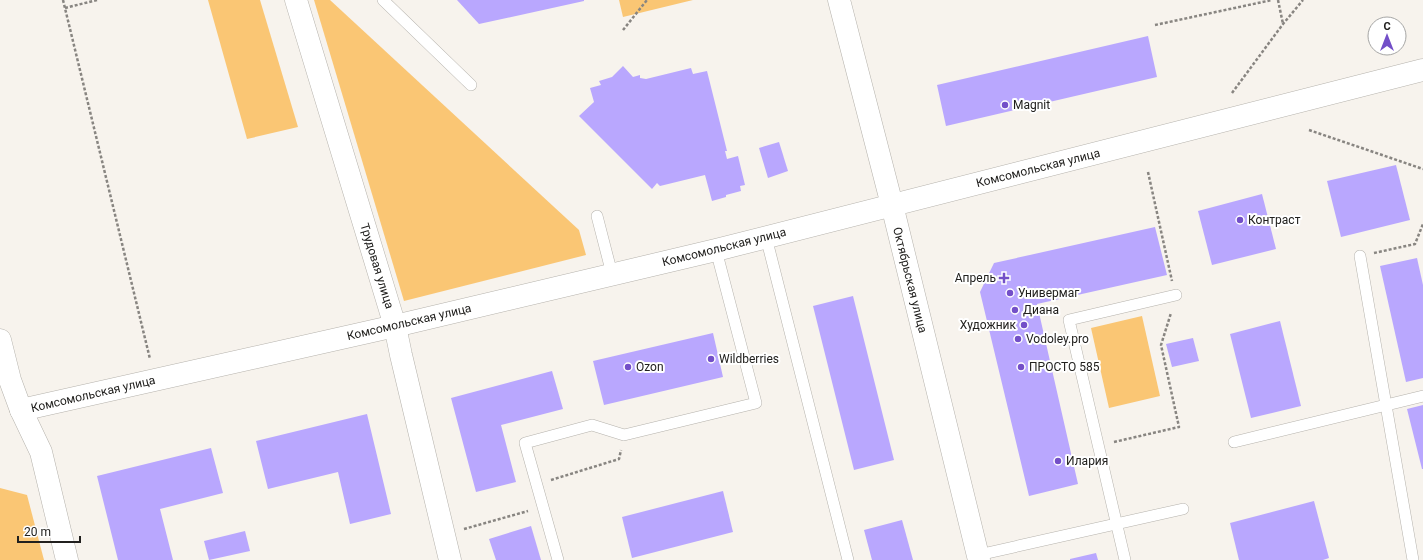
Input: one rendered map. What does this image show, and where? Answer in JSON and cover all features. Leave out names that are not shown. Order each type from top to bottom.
[{"type":"street","name":"Трудовая улица","points":[[296,0],[395,326],[450,560]]},
{"type":"street","name":"Октябрьская улица","points":[[839,0],[892,205],[978,558]]},
{"type":"street","name":"Комсомольская улица","points":[[21,410],[395,326],[716,250],[1423,70]]},
{"type":"street","points":[[0,340],[10,380],[21,410],[41,452],[67,560]]},
{"type":"lane","points":[[383,0],[471,85]]},
{"type":"lane","points":[[597,216],[612,274]]},
{"type":"lane","points":[[766,237],[848,560]]},
{"type":"lane","points":[[558,560],[525,443],[592,425],[624,436],[756,403],[716,250]]},
{"type":"lane","points":[[1360,256],[1413,560]]},
{"type":"lane","points":[[1125,560],[1069,320],[1176,295]]},
{"type":"lane","points":[[1234,442],[1423,396]]},
{"type":"lane","points":[[978,558],[1116,523],[1183,509]]},
{"type":"path","points":[[63,0],[155,380]]},
{"type":"path","points":[[65,8],[97,0]]},
{"type":"path","points":[[623,30],[647,0]]},
{"type":"path","points":[[1155,25],[1272,0]]},
{"type":"path","points":[[1278,0],[1283,24]]},
{"type":"path","points":[[1232,92],[1303,0]]},
{"type":"path","points":[[1309,130],[1423,169]]},
{"type":"path","points":[[1098,446],[1179,428],[1161,346],[1176,295],[1148,172]]},
{"type":"path","points":[[1360,256],[1415,244],[1423,224]]},
{"type":"path","points":[[536,484],[620,459],[624,436]]},
{"type":"path","points":[[444,534],[542,507]]},
{"type":"shaded area","points":[[208,0],[260,0],[298,127],[247,139]]},
{"type":"shaded area","points":[[314,0],[330,0],[579,230],[586,255],[404,301]]},
{"type":"shaded area","points":[[619,0],[693,0],[623,17]]},
{"type":"shaded area","points":[[1142,316],[1160,396],[1109,408],[1091,328]]},
{"type":"shaded area","points":[[0,488],[27,495],[44,560],[0,560]]},
{"type":"building","points":[[457,0],[584,0],[584,1],[479,24]]},
{"type":"building","points":[[1148,36],[1157,77],[946,126],[937,85]]},
{"type":"building","points":[[623,66],[633,77],[640,75],[640,78],[646,79],[691,68],[693,74],[707,71],[727,151],[725,151],[727,159],[738,156],[745,185],[740,186],[741,191],[712,201],[705,175],[660,186],[657,183],[652,189],[579,116],[594,102],[590,88],[601,85],[599,81],[612,77]]},
{"type":"building","points":[[779,142],[788,171],[768,178],[759,148]]},
{"type":"building","points":[[1396,165],[1410,220],[1341,237],[1327,181]]},
{"type":"building","points":[[1262,194],[1276,249],[1212,265],[1198,211]]},
{"type":"building","points":[[1155,227],[1167,275],[1037,304],[1078,484],[1029,496],[980,292],[994,263]]},
{"type":"building","points":[[1417,258],[1423,285],[1423,378],[1406,382],[1380,266]]},
{"type":"building","points":[[853,296],[894,460],[854,470],[813,306]]},
{"type":"building","points":[[1280,321],[1301,406],[1251,418],[1230,334]]},
{"type":"building","points":[[713,333],[723,377],[604,405],[593,361]]},
{"type":"building","points":[[1193,338],[1199,361],[1172,367],[1166,344]]},
{"type":"building","points":[[552,371],[563,409],[501,425],[516,482],[476,492],[451,398]]},
{"type":"building","points":[[1423,405],[1423,469],[1422,469],[1407,409]]},
{"type":"building","points":[[367,414],[391,514],[350,524],[338,472],[268,489],[256,441]]},
{"type":"building","points":[[211,448],[223,493],[160,509],[173,560],[118,560],[97,476]]},
{"type":"building","points":[[723,491],[733,532],[632,558],[622,517]]},
{"type":"building","points":[[1314,501],[1329,558],[1323,560],[1239,560],[1230,523]]},
{"type":"building","points":[[902,520],[913,560],[872,560],[864,530]]},
{"type":"building","points":[[531,526],[541,560],[496,560],[489,539]]},
{"type":"building","points":[[245,531],[250,551],[209,560],[204,541]]},
{"type":"building","points":[[1096,553],[1098,560],[1070,560],[1070,559]]},
{"type":"place","name":"Magnit","points":[[1005,105]]},
{"type":"place","name":"Контраст","points":[[1240,220]]},
{"type":"place","name":"Апрель","points":[[1004,278]]},
{"type":"place","name":"Универмаг","points":[[1010,293]]},
{"type":"place","name":"Диана","points":[[1015,310]]},
{"type":"place","name":"Художник","points":[[1024,325]]},
{"type":"place","name":"Vodoley.pro","points":[[1018,339]]},
{"type":"place","name":"Wildberries","points":[[711,359]]},
{"type":"place","name":"Ozon","points":[[628,367]]},
{"type":"place","name":"ПРОСТО 585","points":[[1021,367]]},
{"type":"place","name":"Илария","points":[[1058,461]]}]
